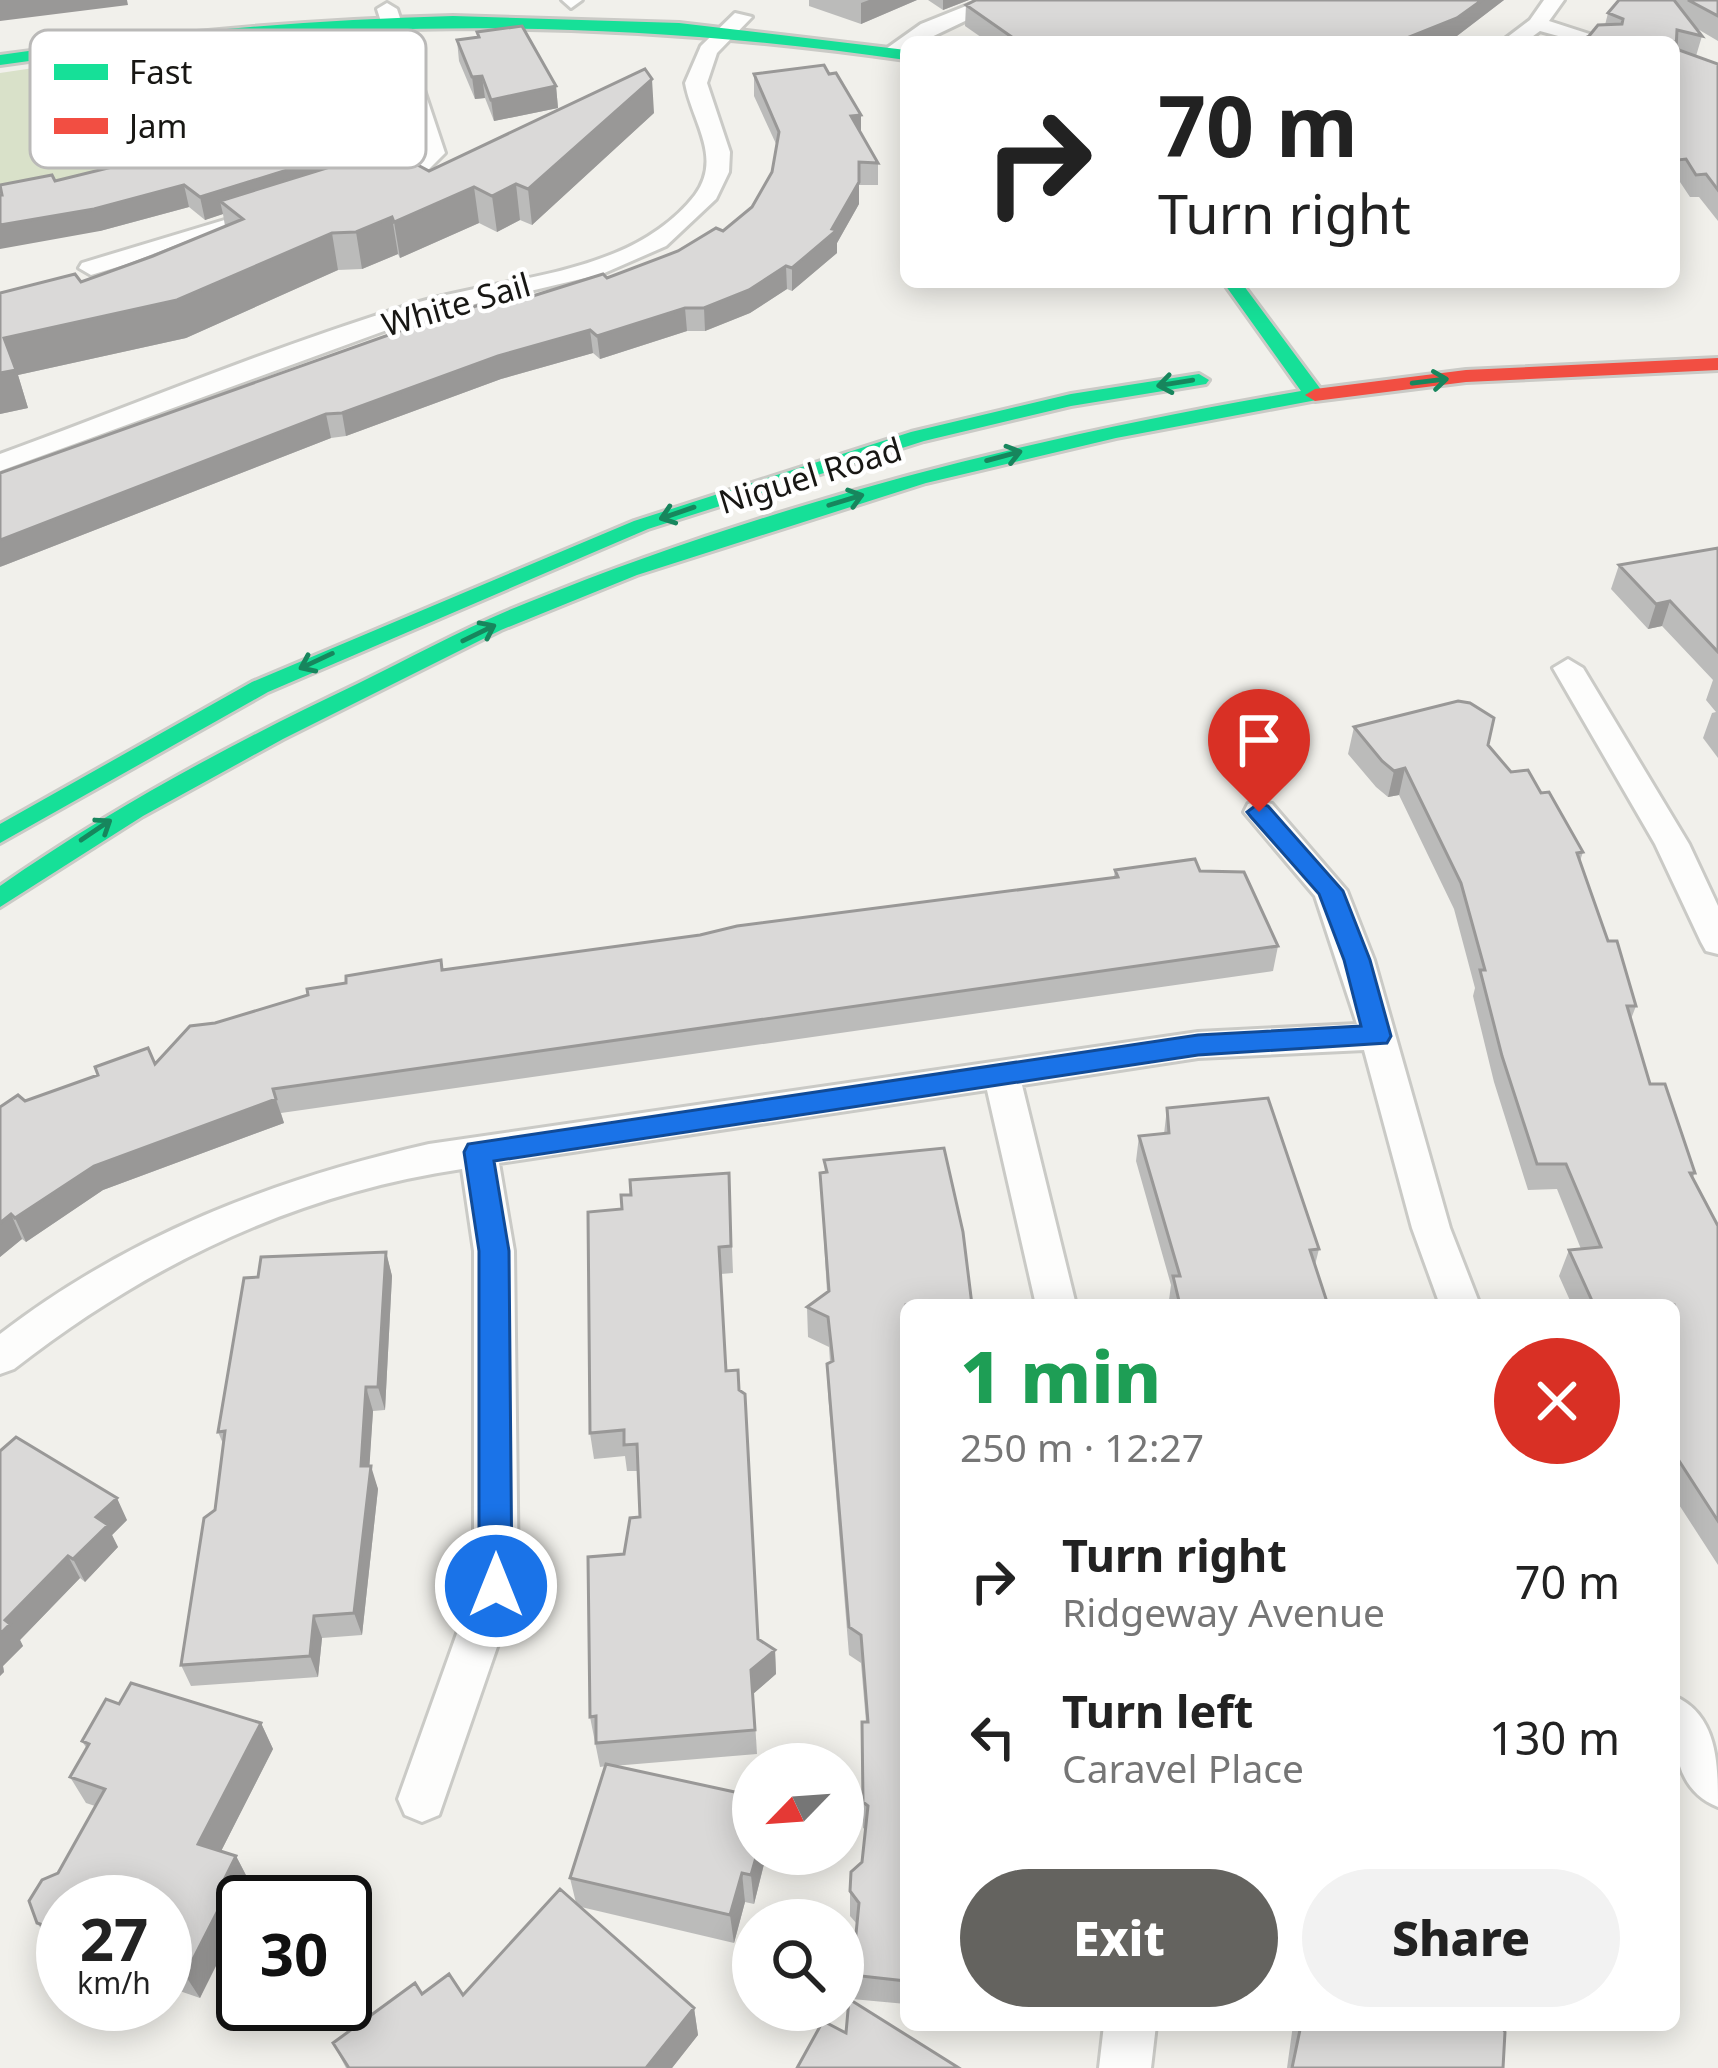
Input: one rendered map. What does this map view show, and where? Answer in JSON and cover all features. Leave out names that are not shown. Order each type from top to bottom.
[{"type":"main road","points":[[205,30],[387,9],[572,1],[742,17],[830,31],[899,53]]},
{"type":"main road","points":[[0,60],[30,54]]},
{"type":"main road","points":[[1235,288],[1279,366],[1314,395]]},
{"type":"main road","points":[[1279,366],[1332,358]]},
{"type":"main road","name":"Niguel Road","points":[[0,898],[137,802],[507,620],[640,567],[891,486],[1072,437],[1314,395],[1475,376],[1718,364]]},
{"type":"main road","name":"Niguel Road","points":[[0,835],[260,687],[640,525],[918,436],[1071,400],[1227,375]]},
{"type":"street","points":[[919,36],[999,0]]},
{"type":"street","points":[[1520,36],[1537,24],[1554,0]]},
{"type":"street","points":[[387,9],[394,30]]},
{"type":"street","name":"White Sail","points":[[0,463],[424,308],[593,267],[659,239],[704,202],[717,178],[720,150],[699,92],[698,67],[716,39],[742,17]]},
{"type":"street","points":[[1537,24],[1582,36]]},
{"type":"street","points":[[426,128],[434,153],[426,160]]},
{"type":"street","points":[[358,185],[410,168]]},
{"type":"street","points":[[91,268],[274,212]]},
{"type":"street","points":[[1568,668],[1672,844],[1718,941]]},
{"type":"street","points":[[1259,812],[1330,891],[1357,960],[1432,1228],[1458,1299]]},
{"type":"street","points":[[0,1357],[93,1288],[240,1211],[356,1174],[1198,1045],[1377,1036]]},
{"type":"street","points":[[1001,1073],[1055,1299]]},
{"type":"street","points":[[422,1798],[496,1586],[494,1251],[478,1152]]},
{"type":"street","points":[[1680,1727],[1718,1784]]},
{"type":"street","points":[[1125,2068],[1129,2031]]},
{"type":"green space","points":[[30,69],[30,168],[134,168],[0,187],[0,73]]},
{"type":"building","points":[[976,0],[1482,0],[1457,18],[1412,36],[1010,36],[966,5]]},
{"type":"building","points":[[1619,0],[1674,0],[1702,36],[1677,30],[1677,36],[1589,36],[1598,25],[1622,24],[1623,19],[1608,13]]},
{"type":"building","points":[[1688,0],[1718,0],[1718,16]]},
{"type":"building","points":[[522,26],[556,86],[491,100],[482,76],[472,77],[457,40],[479,37],[477,32]]},
{"type":"building","points":[[1680,50],[1718,64],[1718,190],[1706,174],[1696,175],[1686,159],[1680,160]]},
{"type":"building","points":[[824,65],[829,74],[836,73],[861,115],[851,116],[878,163],[859,162],[859,182],[832,229],[837,230],[792,268],[786,266],[749,290],[704,308],[685,308],[597,336],[590,330],[498,356],[342,413],[326,414],[0,540],[0,473],[442,316],[514,295],[520,300],[603,274],[607,278],[678,251],[716,228],[723,231],[752,207],[772,172],[779,132],[754,74]]},
{"type":"building","points":[[645,69],[652,79],[528,189],[516,184],[492,196],[474,187],[394,222],[392,217],[356,232],[332,233],[177,300],[4,338],[16,370],[0,373],[0,293],[75,274],[81,282],[153,256],[243,219],[220,201],[327,168],[429,171]]},
{"type":"building","points":[[108,168],[293,168],[200,197],[184,185],[94,209],[0,225],[0,185],[52,175],[55,181]]},
{"type":"building","points":[[1718,548],[1718,652],[1670,601],[1656,604],[1619,565]]},
{"type":"building","points":[[1458,701],[1470,703],[1494,718],[1488,745],[1511,772],[1528,770],[1541,793],[1549,792],[1583,852],[1577,853],[1608,941],[1617,941],[1636,1006],[1627,1006],[1650,1084],[1665,1084],[1695,1173],[1690,1173],[1718,1226],[1718,1521],[1680,1462],[1680,1299],[1591,1299],[1569,1250],[1601,1247],[1566,1164],[1537,1164],[1502,1056],[1461,883],[1405,768],[1394,771],[1354,727]]},
{"type":"building","points":[[1195,859],[1200,871],[1244,872],[1278,946],[273,1089],[276,1099],[94,1166],[0,1223],[0,1107],[18,1095],[25,1101],[98,1075],[95,1067],[148,1048],[155,1064],[190,1026],[308,995],[307,989],[346,983],[346,976],[441,960],[442,970],[700,935],[737,926],[1118,877],[1115,870]]},
{"type":"building","points":[[1268,1098],[1319,1249],[1310,1250],[1326,1299],[1179,1299],[1173,1276],[1180,1276],[1139,1136],[1169,1133],[1167,1108]]},
{"type":"building","points":[[944,1148],[963,1232],[971,1299],[900,1299],[900,1980],[864,1976],[864,1899],[856,1899],[850,1891],[851,1875],[864,1875],[868,1806],[864,1803],[862,1722],[868,1722],[861,1635],[849,1627],[827,1364],[833,1361],[828,1317],[807,1307],[829,1291],[820,1173],[827,1172],[824,1160]]},
{"type":"building","points":[[729,1173],[731,1246],[719,1247],[726,1371],[738,1370],[739,1390],[745,1394],[758,1639],[775,1650],[751,1670],[755,1730],[596,1743],[596,1716],[590,1717],[588,1557],[624,1554],[630,1518],[640,1517],[637,1444],[624,1445],[624,1430],[590,1433],[588,1212],[622,1209],[621,1195],[631,1195],[630,1180]]},
{"type":"building","points":[[386,1252],[378,1387],[366,1387],[361,1466],[371,1466],[354,1613],[314,1616],[310,1656],[181,1665],[204,1518],[215,1510],[225,1431],[218,1432],[244,1278],[258,1277],[261,1257]]},
{"type":"building","points":[[16,1437],[117,1498],[96,1517],[108,1525],[73,1559],[68,1556],[5,1620],[10,1624],[0,1634],[0,1451]]},
{"type":"building","points":[[131,1683],[261,1723],[198,1844],[236,1856],[226,1875],[216,1875],[216,1914],[192,1961],[192,1875],[53,1875],[105,1789],[70,1777],[89,1744],[82,1741],[106,1699],[119,1704]]},
{"type":"building","points":[[606,1764],[732,1791],[732,1875],[741,1875],[730,1915],[570,1878]]},
{"type":"building","points":[[560,1889],[694,2008],[646,2068],[349,2068],[333,2043],[349,2031],[372,2031],[372,2014],[415,1983],[422,1994],[449,1974],[463,1995]]},
{"type":"building","points":[[36,1890],[36,1920],[29,1901]]},
{"type":"building","points":[[864,2008],[959,2068],[797,2068],[817,2031],[864,2031]]},
{"type":"building","points":[[1300,2031],[1505,2032],[1503,2068],[1292,2068]]},
{"type":"traffic: fast","points":[[255,30],[453,20],[566,22],[679,28],[900,54]]},
{"type":"traffic: fast","points":[[0,60],[30,56]]},
{"type":"traffic: fast","points":[[1236,288],[1314,395]]},
{"type":"traffic: fast","points":[[0,835],[260,687],[641,525],[918,436],[1071,400],[1199,380]]},
{"type":"traffic: fast","points":[[0,898],[134,810],[274,733],[493,625],[629,570],[919,479],[1116,431],[1315,395]]},
{"type":"traffic: jam","points":[[1315,395],[1466,376],[1718,364]]},
{"type":"route","points":[[496,1586],[494,1251],[478,1152],[1198,1045],[1377,1036],[1357,960],[1330,891],[1259,812]]}]
